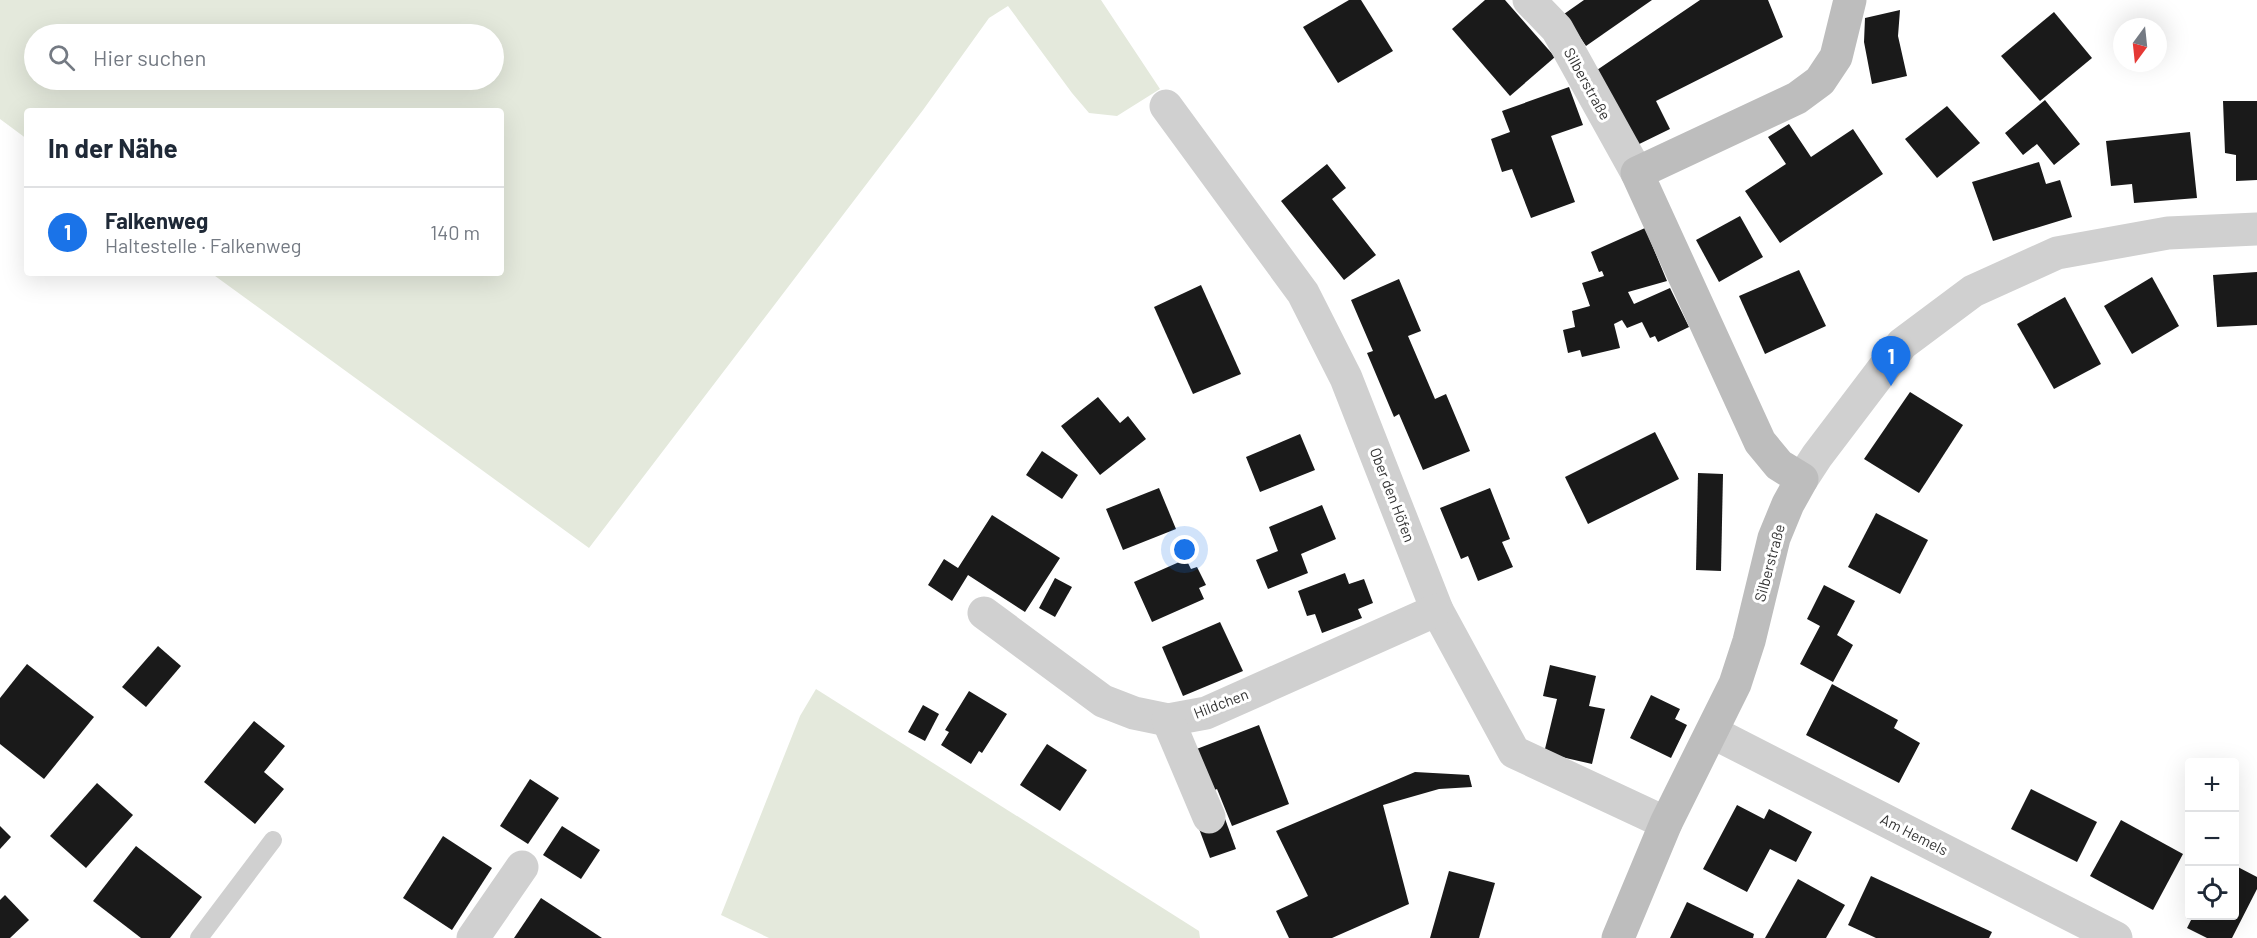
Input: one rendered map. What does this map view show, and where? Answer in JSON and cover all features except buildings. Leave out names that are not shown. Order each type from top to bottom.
[{"type":"street","name":"Silberstraße","points":[[1529,0],[1557,29],[1637,173],[1760,442],[1779,465],[1802,479],[1788,504],[1774,538],[1749,641],[1735,684],[1666,823],[1618,938]]},
{"type":"street","points":[[1637,173],[1797,98],[1820,81],[1836,57],[1850,0]]},
{"type":"street","name":"Ober den Höfen","points":[[1166,106],[1303,293],[1346,378],[1437,610],[1514,752],[1666,823]]},
{"type":"street","points":[[1802,479],[1902,344],[1973,291],[2057,253],[2168,233],[2257,229]]},
{"type":"street","name":"Hildchen","points":[[984,613],[1103,702],[1134,713],[1168,720],[1206,713],[1437,610]]},
{"type":"street","points":[[1168,720],[1209,817]]},
{"type":"street","name":"Am Hemels","points":[[1712,732],[2116,938]]},
{"type":"street","points":[[473,938],[522,867]]},
{"type":"lane","points":[[199,938],[273,840]]},
{"type":"shaded area","points":[[0,0],[1101,0],[1160,89],[1117,116],[1089,113],[1008,6],[989,18],[923,110],[589,548],[215,276],[504,276],[504,108],[24,108],[24,137],[0,119]]},
{"type":"shaded area","points":[[816,689],[1199,931],[1200,938],[769,938],[721,915],[800,716]]},
{"type":"place","name":"Falkenweg","points":[[1891,386]]}]
